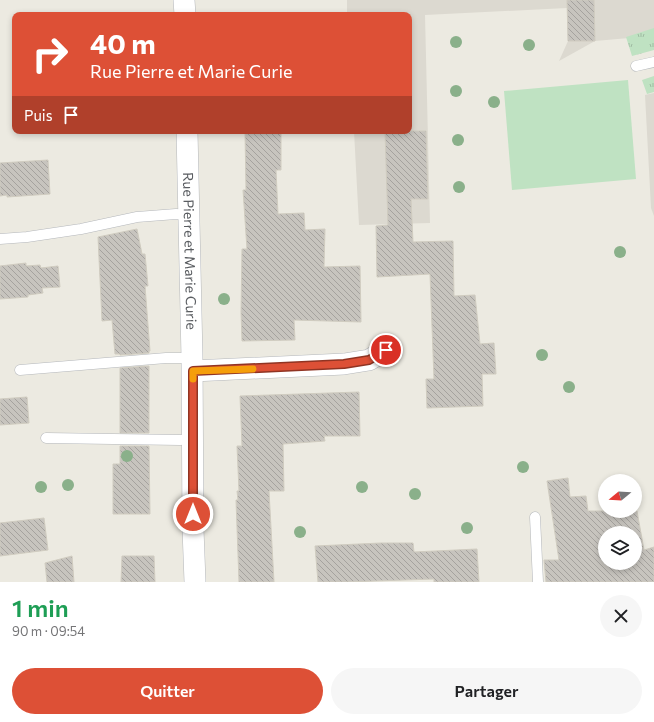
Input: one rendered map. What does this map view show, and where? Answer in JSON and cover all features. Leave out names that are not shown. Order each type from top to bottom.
[{"type":"street","points":[[184,0],[185,12]]},
{"type":"street","name":"Rue Pierre et Marie Curie","points":[[187,134],[190,215],[193,529],[195,582]]},
{"type":"street","points":[[192,364],[344,364],[369,360],[386,350]]},
{"type":"lane","points":[[636,66],[654,62]]},
{"type":"lane","points":[[0,239],[27,237],[81,229],[137,217],[176,214],[190,215]]},
{"type":"lane","points":[[20,370],[166,358],[192,364]]},
{"type":"lane","points":[[46,438],[193,439]]},
{"type":"lane","points":[[535,517],[538,582]]},
{"type":"shaded area","points":[[347,0],[654,0],[654,31],[629,38],[595,41],[559,61],[568,41],[567,8],[425,15],[430,223],[359,225],[354,134],[412,134],[412,12],[347,12]]},
{"type":"shaded area","points":[[654,93],[654,216],[651,208],[645,95]]},
{"type":"green space","points":[[654,28],[654,50],[632,56],[626,37]]},
{"type":"green space","points":[[654,76],[654,92],[647,94],[642,80]]},
{"type":"green space","points":[[628,80],[636,179],[512,190],[504,91]]},
{"type":"building","points":[[567,0],[594,0],[595,41],[568,41]]},
{"type":"building","points":[[412,131],[426,131],[428,199],[411,199],[413,242],[453,241],[454,296],[475,295],[480,344],[494,343],[496,374],[482,374],[483,406],[427,408],[426,379],[434,379],[430,274],[377,277],[376,226],[388,225],[385,134],[412,134]]},
{"type":"building","points":[[245,134],[281,134],[281,170],[276,170],[278,214],[304,213],[305,230],[325,229],[324,267],[360,266],[361,322],[294,320],[295,340],[242,341],[242,249],[247,249],[243,190],[246,190]]},
{"type":"building","points":[[48,160],[50,194],[7,197],[7,195],[0,196],[0,163]]},
{"type":"building","points":[[137,229],[142,254],[145,254],[148,286],[145,286],[150,351],[149,353],[120,355],[115,354],[112,320],[102,321],[98,237]]},
{"type":"building","points":[[26,263],[26,266],[40,265],[41,268],[58,266],[60,287],[42,288],[43,293],[28,295],[28,297],[0,299],[0,266]]},
{"type":"building","points":[[149,366],[149,433],[120,433],[120,368]]},
{"type":"building","points":[[359,392],[360,436],[324,436],[325,441],[283,444],[284,491],[269,491],[274,582],[239,582],[236,500],[238,500],[237,491],[239,491],[237,446],[242,446],[240,396]]},
{"type":"building","points":[[27,397],[29,423],[0,425],[0,399]]},
{"type":"building","points":[[120,446],[149,446],[150,514],[113,514],[113,464],[120,464]]},
{"type":"building","points":[[568,478],[570,497],[586,496],[588,511],[598,511],[598,518],[638,518],[640,526],[598,526],[598,570],[642,570],[642,539],[644,550],[654,547],[654,582],[546,582],[544,560],[559,560],[547,481]]},
{"type":"building","points":[[44,518],[48,550],[0,556],[0,523]]},
{"type":"building","points":[[413,543],[414,552],[477,549],[479,582],[434,582],[434,579],[318,582],[315,546]]},
{"type":"building","points":[[72,556],[74,582],[47,582],[45,563]]},
{"type":"building","points":[[122,556],[154,556],[155,582],[121,582]]},
{"type":"slow traffic","points":[[193,379],[193,371],[253,369]]},
{"type":"route","points":[[193,514],[193,371],[344,364],[369,360],[386,350]]}]
